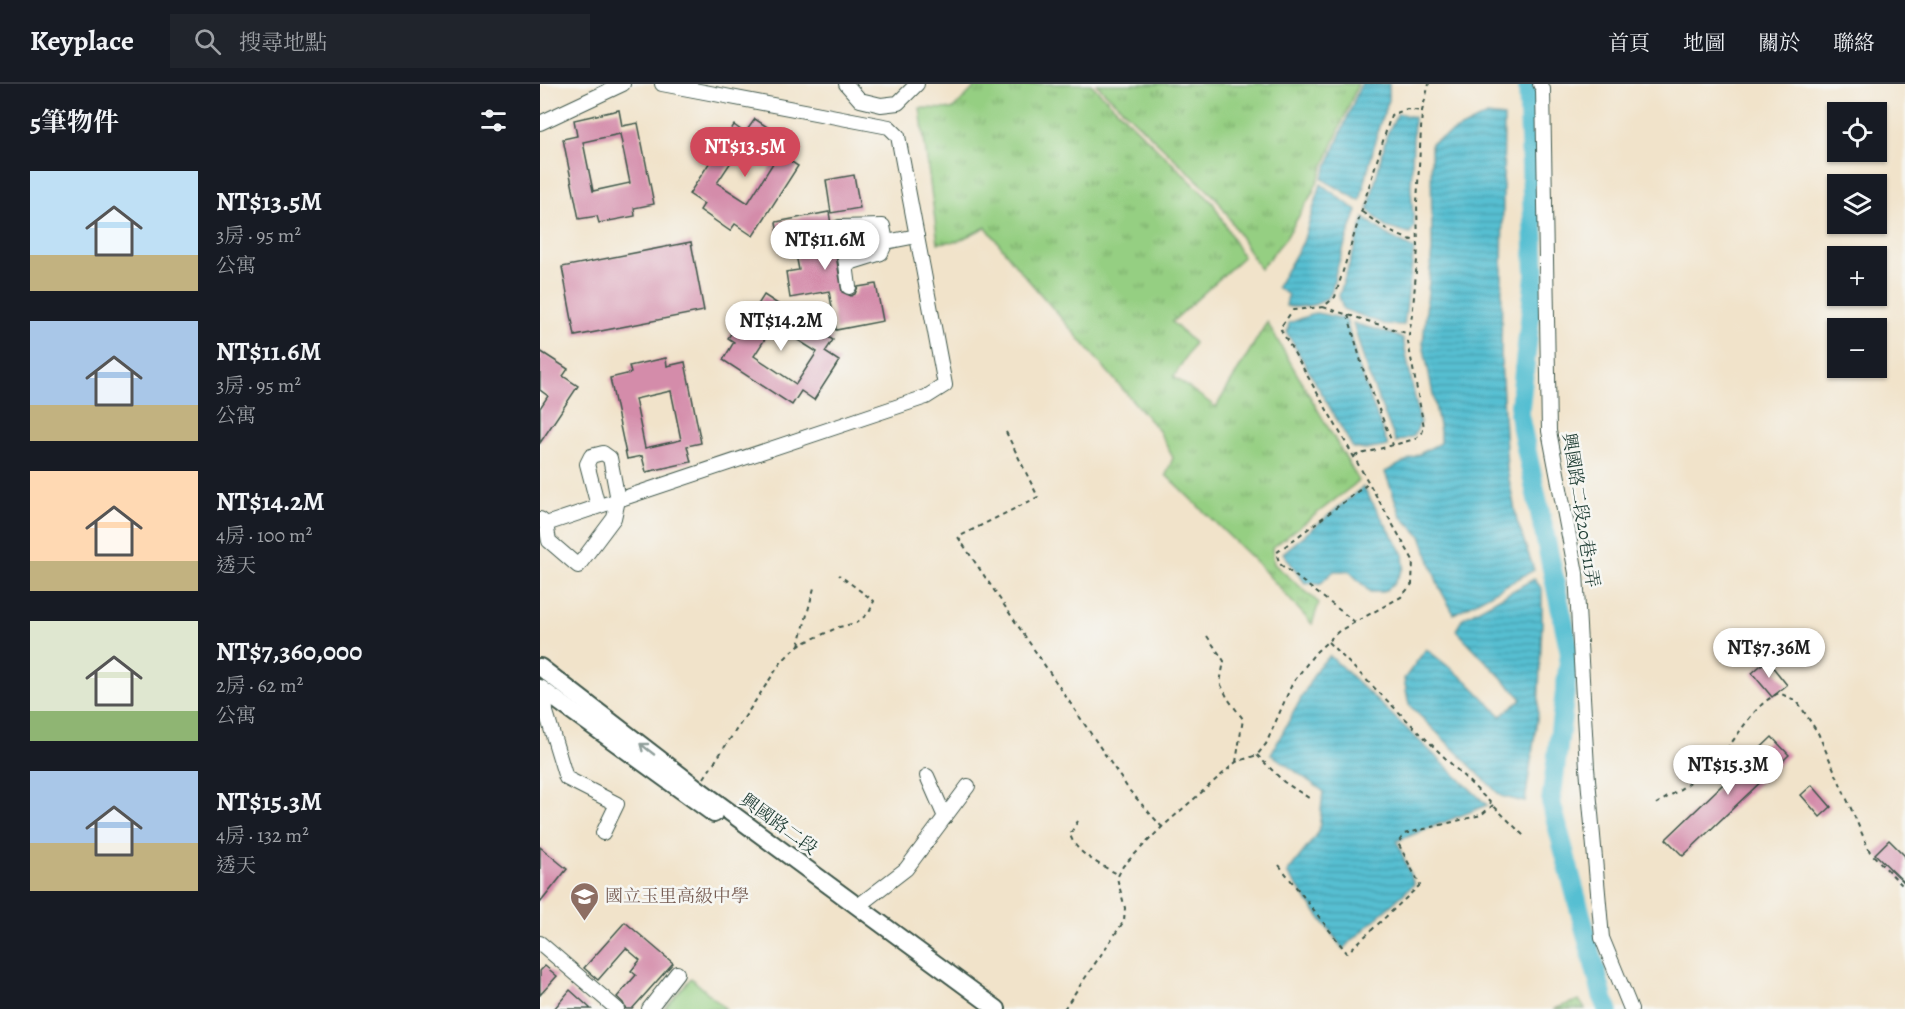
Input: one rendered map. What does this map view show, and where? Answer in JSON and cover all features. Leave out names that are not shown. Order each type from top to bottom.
[{"type":"main road","name":"興國路二段","points":[[540,667],[697,788],[997,1009]]},
{"type":"main road","name":"興國路二段","points":[[542,689],[980,1009]]},
{"type":"lane","points":[[540,123],[623,84]]},
{"type":"lane","points":[[598,506],[587,464],[591,456],[603,453],[610,458],[618,500],[614,518],[578,566],[549,541],[543,522],[598,506],[618,500],[926,397],[945,385],[898,136],[889,127],[662,84]]},
{"type":"lane","points":[[846,84],[860,100],[881,105],[898,103],[917,84]]},
{"type":"lane","name":"興國路二段20巷11弄","points":[[1540,84],[1543,88],[1549,431],[1576,573],[1587,768],[1602,938],[1631,1009]]},
{"type":"lane","points":[[846,264],[881,254],[886,242],[883,226],[839,227],[849,287]]},
{"type":"lane","points":[[886,242],[917,236]]},
{"type":"lane","points":[[542,689],[543,714],[566,778],[617,804],[603,833]]},
{"type":"lane","points":[[927,776],[945,817]]},
{"type":"lane","points":[[858,906],[906,869],[968,786]]},
{"type":"lane","points":[[540,943],[617,1009]]},
{"type":"lane","points":[[649,1009],[677,973]]},
{"type":"path","points":[[1354,456],[1415,439],[1422,433],[1424,427],[1408,342],[1418,241],[1417,204],[1422,111],[1429,84]]},
{"type":"path","points":[[1323,307],[1335,297],[1391,115],[1407,109],[1422,111]]},
{"type":"path","points":[[1362,212],[1385,229],[1404,239],[1418,241]]},
{"type":"path","points":[[1064,1009],[1124,921],[1125,908],[1117,879],[1122,866],[1162,827],[1236,762],[1257,755],[1266,744],[1292,684],[1315,653],[1339,631],[1401,597],[1412,584],[1413,560],[1280,328],[1293,310],[1323,307],[1409,334]]},
{"type":"path","points":[[1348,315],[1363,369],[1394,446]]},
{"type":"path","points":[[1006,432],[1038,496],[958,537],[1129,790],[1162,827]]},
{"type":"path","points":[[1356,622],[1280,564],[1276,554],[1369,483]]},
{"type":"path","points":[[697,788],[782,661],[799,645],[856,622],[869,613],[874,602],[838,574]]},
{"type":"path","points":[[799,645],[815,584]]},
{"type":"path","points":[[1207,636],[1224,661],[1220,683],[1228,699],[1243,719],[1236,762]]},
{"type":"path","points":[[1328,642],[1526,838]]},
{"type":"path","points":[[1656,804],[1678,791],[1722,754],[1764,700],[1779,693],[1797,701],[1818,734],[1870,852],[1905,888]]},
{"type":"path","points":[[1257,755],[1284,782],[1312,800]]},
{"type":"path","points":[[1279,865],[1347,953],[1420,885],[1398,843],[1404,834],[1481,815],[1493,805]]},
{"type":"path","points":[[1078,821],[1070,834],[1072,843],[1090,858],[1119,875]]},
{"type":"green space","points":[[978,84],[1091,84],[1213,203],[1243,257],[1172,322],[1194,343],[1174,377],[1216,407],[1267,322],[1359,481],[1272,548],[1274,564],[1319,603],[1312,624],[1259,565],[1166,475],[1173,458],[1159,431],[1017,267],[986,227],[958,241],[938,243],[920,108],[953,109]]},
{"type":"green space","points":[[1096,84],[1358,84],[1313,192],[1286,238],[1260,269],[1218,200]]},
{"type":"green space","points":[[691,978],[726,1009],[664,1009]]},
{"type":"green space","points":[[1579,1000],[1585,1009],[1554,1009]]},
{"type":"water","points":[[1361,84],[1389,84],[1389,100],[1380,123],[1360,201],[1322,179]]},
{"type":"water","points":[[1398,113],[1414,117],[1411,189],[1414,227],[1410,234],[1386,227],[1368,210],[1387,134]]},
{"type":"water","points":[[1487,115],[1504,117],[1501,359],[1507,469],[1517,521],[1534,570],[1454,614],[1439,587],[1421,536],[1401,516],[1385,472],[1440,443],[1440,431],[1423,343],[1432,250],[1431,143]]},
{"type":"water","points":[[1321,184],[1357,211],[1330,295],[1321,302],[1309,306],[1286,306],[1288,295],[1277,287],[1303,242]]},
{"type":"water","points":[[1364,218],[1391,237],[1414,249],[1404,325],[1384,324],[1343,309],[1339,296]]},
{"type":"water","points":[[1316,313],[1346,319],[1357,362],[1388,446],[1365,450],[1353,448],[1287,333],[1289,323]]},
{"type":"water","points":[[1353,323],[1403,339],[1420,423],[1414,436],[1396,442],[1367,371]]},
{"type":"water","points":[[1363,487],[1403,553],[1404,567],[1394,584],[1383,592],[1370,592],[1349,571],[1334,571],[1320,584],[1305,583],[1283,553]]},
{"type":"water","points":[[1534,579],[1542,589],[1542,622],[1538,713],[1525,802],[1501,796],[1409,705],[1404,679],[1426,649],[1467,681],[1501,716],[1522,699],[1456,630],[1463,618]]},
{"type":"water","points":[[1330,656],[1487,805],[1397,841],[1414,884],[1343,949],[1287,873],[1319,832],[1323,791],[1271,754],[1318,667]]},
{"type":"building","points":[[619,110],[622,126],[638,123],[654,204],[634,208],[635,216],[599,223],[597,216],[579,219],[563,139],[577,136],[574,120]],"holes":[[[620,134],[630,183],[593,191],[583,142]]]},
{"type":"building","points":[[755,119],[793,144],[784,157],[798,166],[753,236],[735,224],[730,231],[700,210],[704,204],[689,194],[734,125],[745,133]],"holes":[[[745,141],[775,160],[748,203],[717,183]]]},
{"type":"building","points":[[854,175],[860,208],[831,213],[826,180]]},
{"type":"building","points":[[829,212],[842,292],[851,296],[855,294],[858,287],[876,284],[883,321],[836,330],[829,291],[790,298],[786,272],[799,270],[794,244],[780,247],[776,222]]},
{"type":"building","points":[[691,242],[704,311],[575,336],[562,267]]},
{"type":"building","points":[[764,295],[833,340],[825,352],[839,361],[814,400],[801,391],[792,405],[723,360],[734,342],[728,338],[748,307],[754,311]],"holes":[[[774,325],[817,352],[796,384],[754,356]]]},
{"type":"building","points":[[540,351],[568,369],[563,376],[578,386],[540,443],[540,408],[548,396],[540,390]]},
{"type":"building","points":[[666,358],[667,366],[685,362],[701,443],[687,446],[691,462],[646,472],[642,456],[627,459],[610,378],[631,373],[629,366]],"holes":[[[671,391],[681,440],[645,448],[635,399]]]},
{"type":"building","points":[[1767,660],[1787,685],[1772,697],[1752,673]]},
{"type":"building","points":[[1772,737],[1789,755],[1683,856],[1666,839]]},
{"type":"building","points":[[1812,785],[1831,807],[1820,817],[1801,795]]},
{"type":"building","points":[[1889,840],[1905,856],[1905,883],[1875,854]]},
{"type":"building","points":[[540,847],[567,869],[540,903]]},
{"type":"building","points":[[625,922],[673,963],[632,1009],[626,1009],[617,997],[636,975],[631,971],[640,960],[626,948],[598,980],[584,968]]},
{"type":"building","points":[[545,966],[557,976],[540,995],[540,971]]},
{"type":"building","points":[[570,990],[591,1009],[554,1009]]},
{"type":"waterway","points":[[1528,84],[1535,275],[1519,415],[1570,653],[1551,802],[1604,1002],[1608,1009]]},
{"type":"place","name":"國立玉里高級中學","points":[[584,922]]}]
